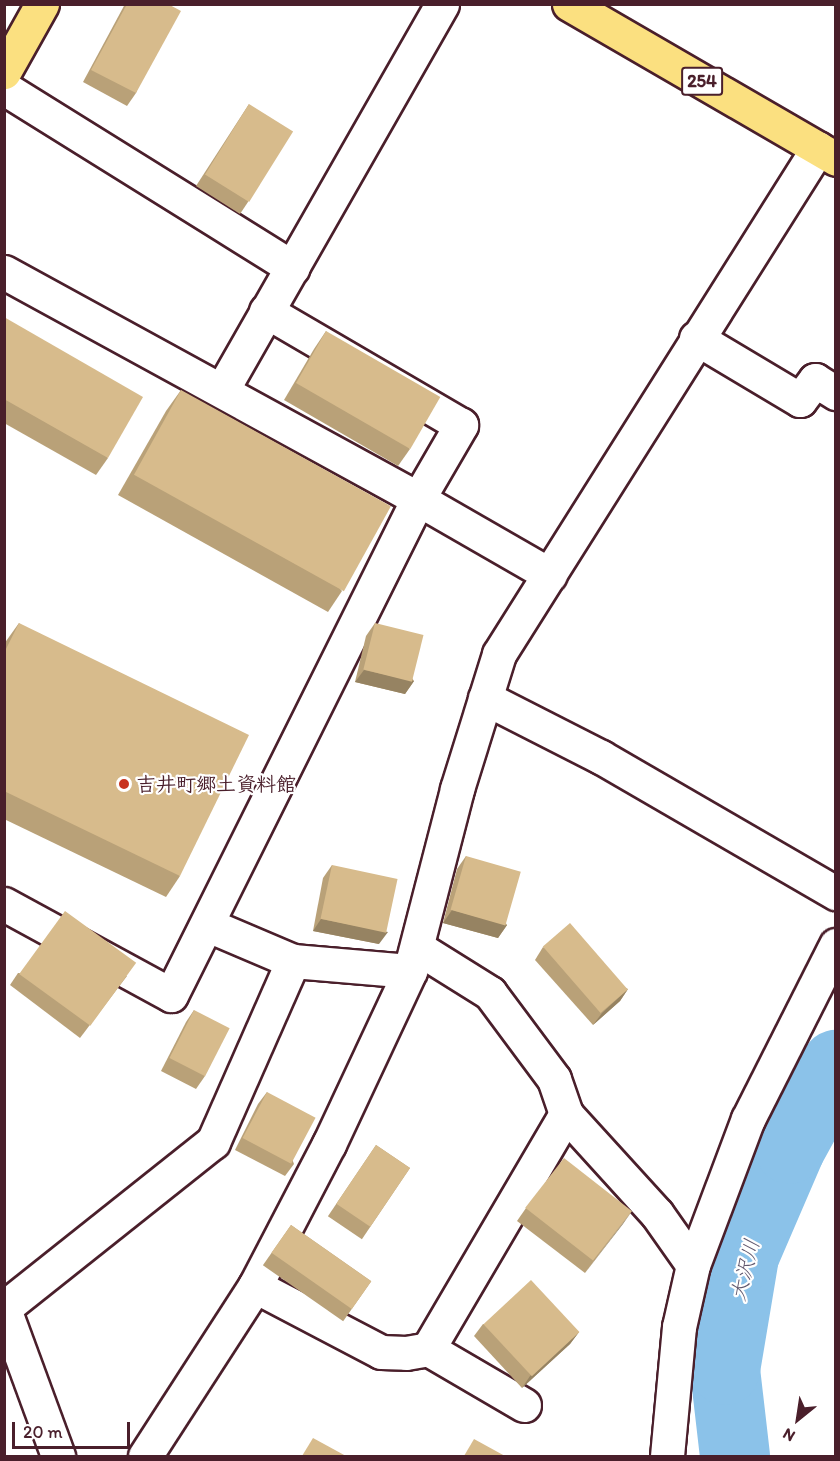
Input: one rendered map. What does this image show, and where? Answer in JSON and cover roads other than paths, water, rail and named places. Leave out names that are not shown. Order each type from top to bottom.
[{"type":"main road","points":[[4,72],[42,4]]},
{"type":"main road","name":"254","points":[[569,4],[827,153]]},
{"type":"street","points":[[222,390],[442,4]]},
{"type":"street","points":[[4,88],[293,268]]},
{"type":"street","points":[[146,1456],[255,1286],[329,1144],[414,960],[457,789],[499,654],[696,339],[827,153]]},
{"type":"street","points":[[4,272],[222,390],[550,575]]},
{"type":"street","points":[[4,904],[171,995],[208,925],[418,499],[461,425],[266,311]]},
{"type":"street","points":[[696,339],[800,400],[815,380],[836,393]]},
{"type":"street","points":[[485,698],[601,757],[836,893]]},
{"type":"street","points":[[208,925],[293,961],[414,960],[490,993],[554,1079],[566,1114],[657,1214],[693,1265]]},
{"type":"street","points":[[667,1456],[679,1327],[693,1265],[748,1119],[836,945]]},
{"type":"street","points":[[58,1456],[4,1308],[213,1142],[293,961]]},
{"type":"street","points":[[428,1348],[566,1114]]},
{"type":"street","points":[[255,1286],[381,1352],[406,1353],[428,1348],[524,1405]]},
{"type":"waterway","name":"大沢川","points":[[735,1456],[725,1370],[744,1256],[790,1149],[836,1065]]},
{"type":"place","name":"吉井町郷土資料館","points":[[124,784]]}]
